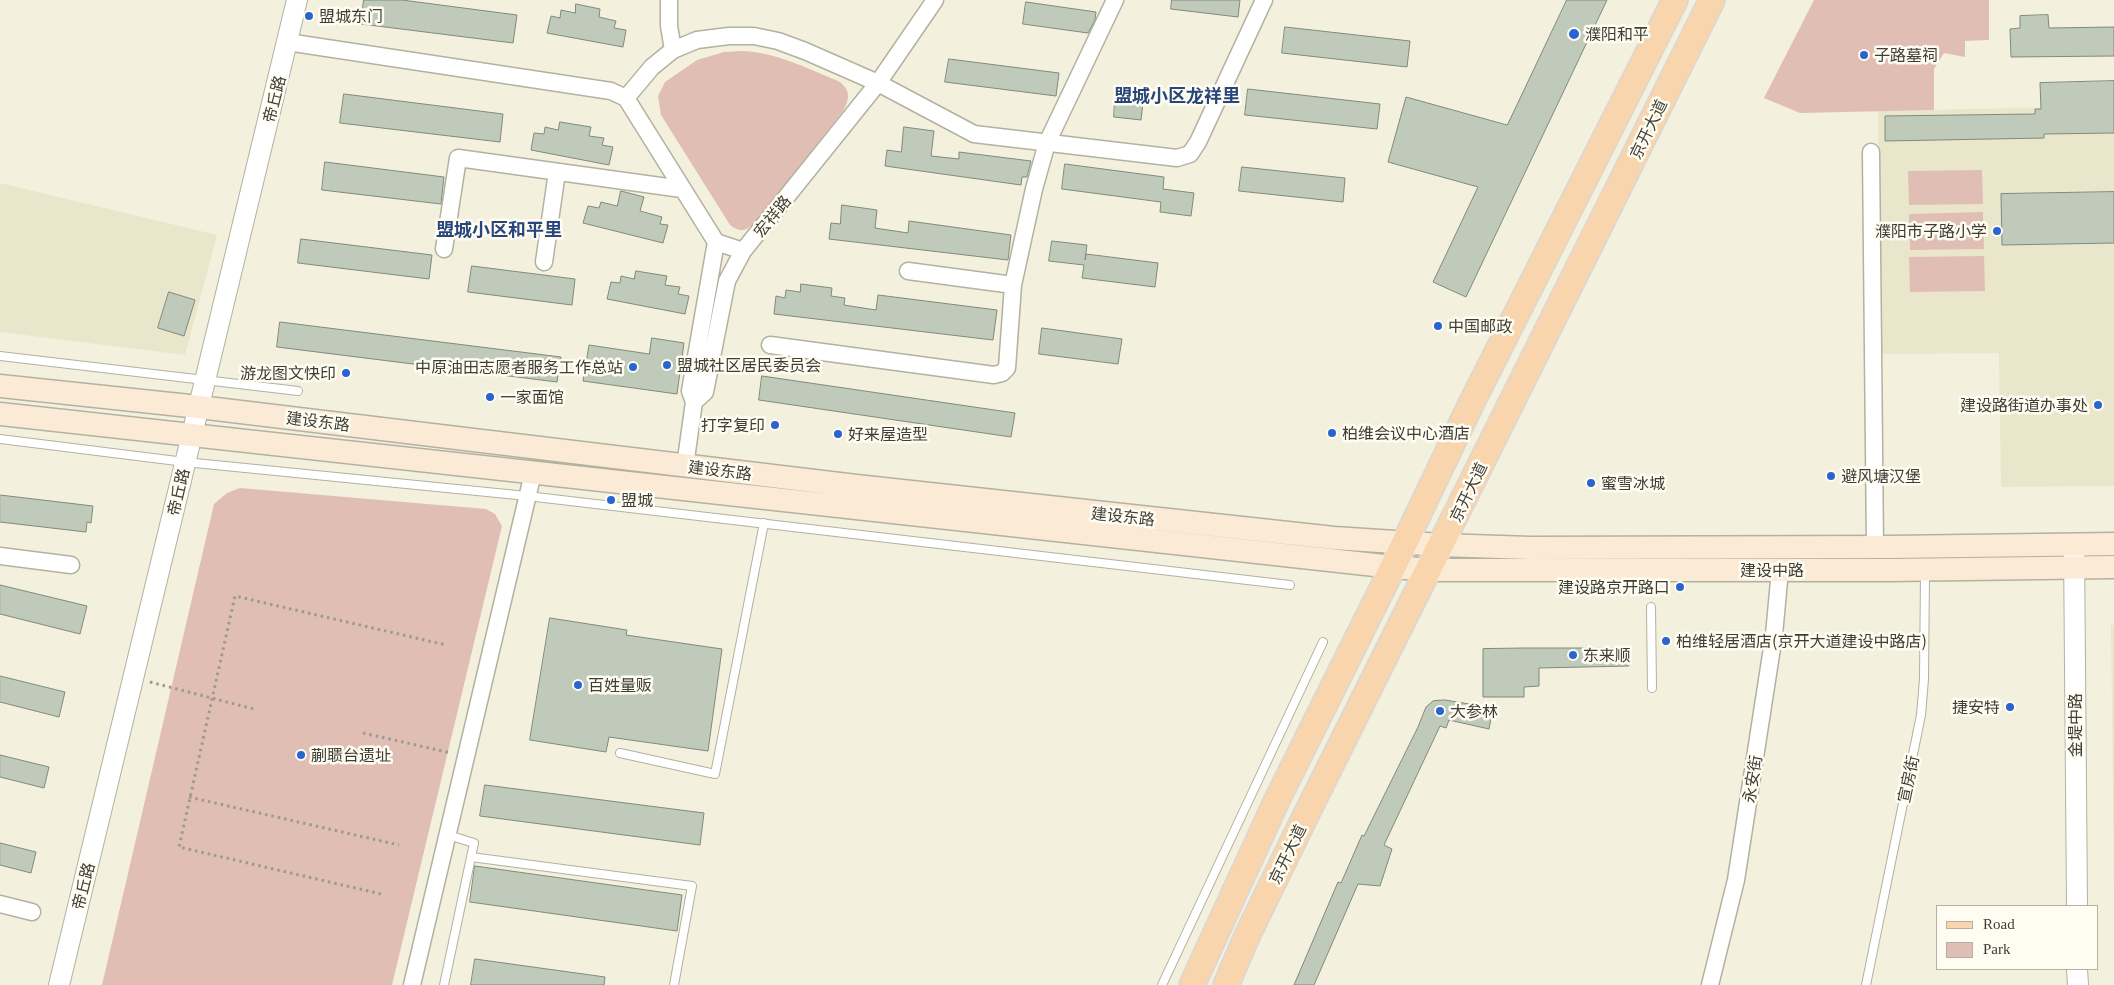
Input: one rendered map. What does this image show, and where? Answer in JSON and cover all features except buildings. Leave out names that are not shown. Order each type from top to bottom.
[{"type":"main road","name":"京开大道","points":[[1192,985],[1220,920],[1277,800],[1393,567],[1471,404],[1675,0]]},
{"type":"main road","name":"京开大道","points":[[1226,985],[1252,925],[1712,0]]},
{"type":"main road","name":"建设东路","points":[[0,386],[198,407],[1102,514],[1334,538],[1441,545]]},
{"type":"main road","name":"建设东路","points":[[0,414],[533,474],[1430,570]]},
{"type":"main road","name":"建设中路","points":[[1441,545],[1530,548],[2114,544]]},
{"type":"main road","name":"建设中路","points":[[1430,570],[1925,570],[2114,567]]},
{"type":"street","name":"帝丘路","points":[[59,985],[297,0]]},
{"type":"street","points":[[669,0],[669,26],[673,50]]},
{"type":"street","name":"宏祥路","points":[[685,466],[694,402],[705,392],[727,281],[743,250],[878,83],[935,0]]},
{"type":"street","points":[[770,345],[994,374],[1002,373],[1007,368],[1013,285],[1034,188],[1048,143],[1114,0]]},
{"type":"street","points":[[626,98],[652,68],[673,50],[697,40],[729,36],[754,36],[787,44],[878,83],[974,134],[1177,158],[1190,154],[1198,142],[1264,0]]},
{"type":"street","points":[[288,42],[611,91],[626,98],[716,242],[743,250]]},
{"type":"street","points":[[1870,152],[1875,547]]},
{"type":"street","points":[[444,249],[458,158],[682,188]]},
{"type":"street","points":[[544,262],[557,172]]},
{"type":"street","points":[[694,402],[690,391],[716,242]]},
{"type":"street","points":[[908,270],[1013,285]]},
{"type":"street","points":[[412,985],[533,474]]},
{"type":"street","name":"金堤中路","points":[[2074,545],[2077,905]]},
{"type":"street","points":[[0,556],[70,565]]},
{"type":"street","name":"永安街","points":[[1710,985],[1736,880],[1774,634],[1780,570]]},
{"type":"street","points":[[0,904],[32,912]]},
{"type":"street","points":[[2077,970],[2078,985]]},
{"type":"lane","points":[[0,356],[298,391]]},
{"type":"lane","points":[[0,439],[185,462],[528,496],[1290,585]]},
{"type":"lane","points":[[620,753],[715,774],[764,523]]},
{"type":"lane","name":"宣房街","points":[[1866,985],[1921,716],[1924,678],[1925,570]]},
{"type":"lane","points":[[1651,607],[1652,688]]},
{"type":"lane","points":[[1162,985],[1323,642]]},
{"type":"lane","points":[[444,985],[474,844],[448,835]]},
{"type":"lane","points":[[471,857],[692,886],[674,985]]},
{"type":"path","points":[[381,894],[179,847],[235,596],[446,645]]},
{"type":"path","points":[[134,678],[254,709]]},
{"type":"path","points":[[363,733],[466,756]]},
{"type":"path","points":[[189,797],[399,845]]},
{"type":"shaded area","name":"濮阳市子路小学","points":[[2114,106],[2114,486],[2001,487],[1999,353],[1880,354],[1878,111]]},
{"type":"shaded area","points":[[0,183],[217,235],[185,355],[0,332]]},
{"type":"shaded area","points":[[2111,625],[2114,625],[2114,890]]},
{"type":"green space","name":"子路墓祠","points":[[1814,0],[1989,0],[1989,40],[1965,41],[1965,57],[1944,53],[1934,69],[1934,110],[1800,113],[1764,98]]},
{"type":"green space","points":[[741,51],[766,54],[802,66],[838,81],[845,87],[848,94],[843,111],[756,221],[744,230],[730,225],[661,115],[658,96],[665,82],[697,60],[724,52]]},
{"type":"green space","points":[[1982,170],[1983,204],[1909,205],[1908,171]]},
{"type":"green space","points":[[1983,212],[1984,249],[1910,250],[1909,214]]},
{"type":"green space","points":[[1984,256],[1985,291],[1910,292],[1909,257]]},
{"type":"green space","name":"蒯聩台遗址","points":[[240,488],[486,509],[495,514],[502,526],[392,985],[102,985],[214,504],[227,493]]},
{"type":"place","name":"盟城东门","points":[[309,16]]},
{"type":"place","name":"濮阳和平","points":[[1574,34]]},
{"type":"place","name":"子路墓祠","points":[[1864,55]]},
{"type":"place","name":"濮阳市子路小学","points":[[1997,231]]},
{"type":"place","name":"中国邮政","points":[[1438,326]]},
{"type":"place","name":"盟城社区居民委员会","points":[[667,365]]},
{"type":"place","name":"中原油田志愿者服务工作总站","points":[[633,367]]},
{"type":"place","name":"游龙图文快印","points":[[346,373]]},
{"type":"place","name":"一家面馆","points":[[490,397]]},
{"type":"place","name":"建设路街道办事处","points":[[2098,405]]},
{"type":"place","name":"打字复印","points":[[775,425]]},
{"type":"place","name":"柏维会议中心酒店","points":[[1332,433]]},
{"type":"place","name":"好来屋造型","points":[[838,434]]},
{"type":"place","name":"避风塘汉堡","points":[[1831,476]]},
{"type":"place","name":"蜜雪冰城","points":[[1591,483]]},
{"type":"place","name":"盟城","points":[[611,500]]},
{"type":"place","name":"建设路京开路口","points":[[1680,587]]},
{"type":"place","name":"柏维轻居酒店(京开大道建设中路店)","points":[[1666,641]]},
{"type":"place","name":"东来顺","points":[[1573,655]]},
{"type":"place","name":"百姓量贩","points":[[578,685]]},
{"type":"place","name":"捷安特","points":[[2010,707]]},
{"type":"place","name":"大参林","points":[[1440,711]]},
{"type":"place","name":"蒯聩台遗址","points":[[301,755]]},
{"type":"district","name":"盟城小区龙祥里","points":[[1177,95]]},
{"type":"district","name":"盟城小区和平里","points":[[499,229]]}]
